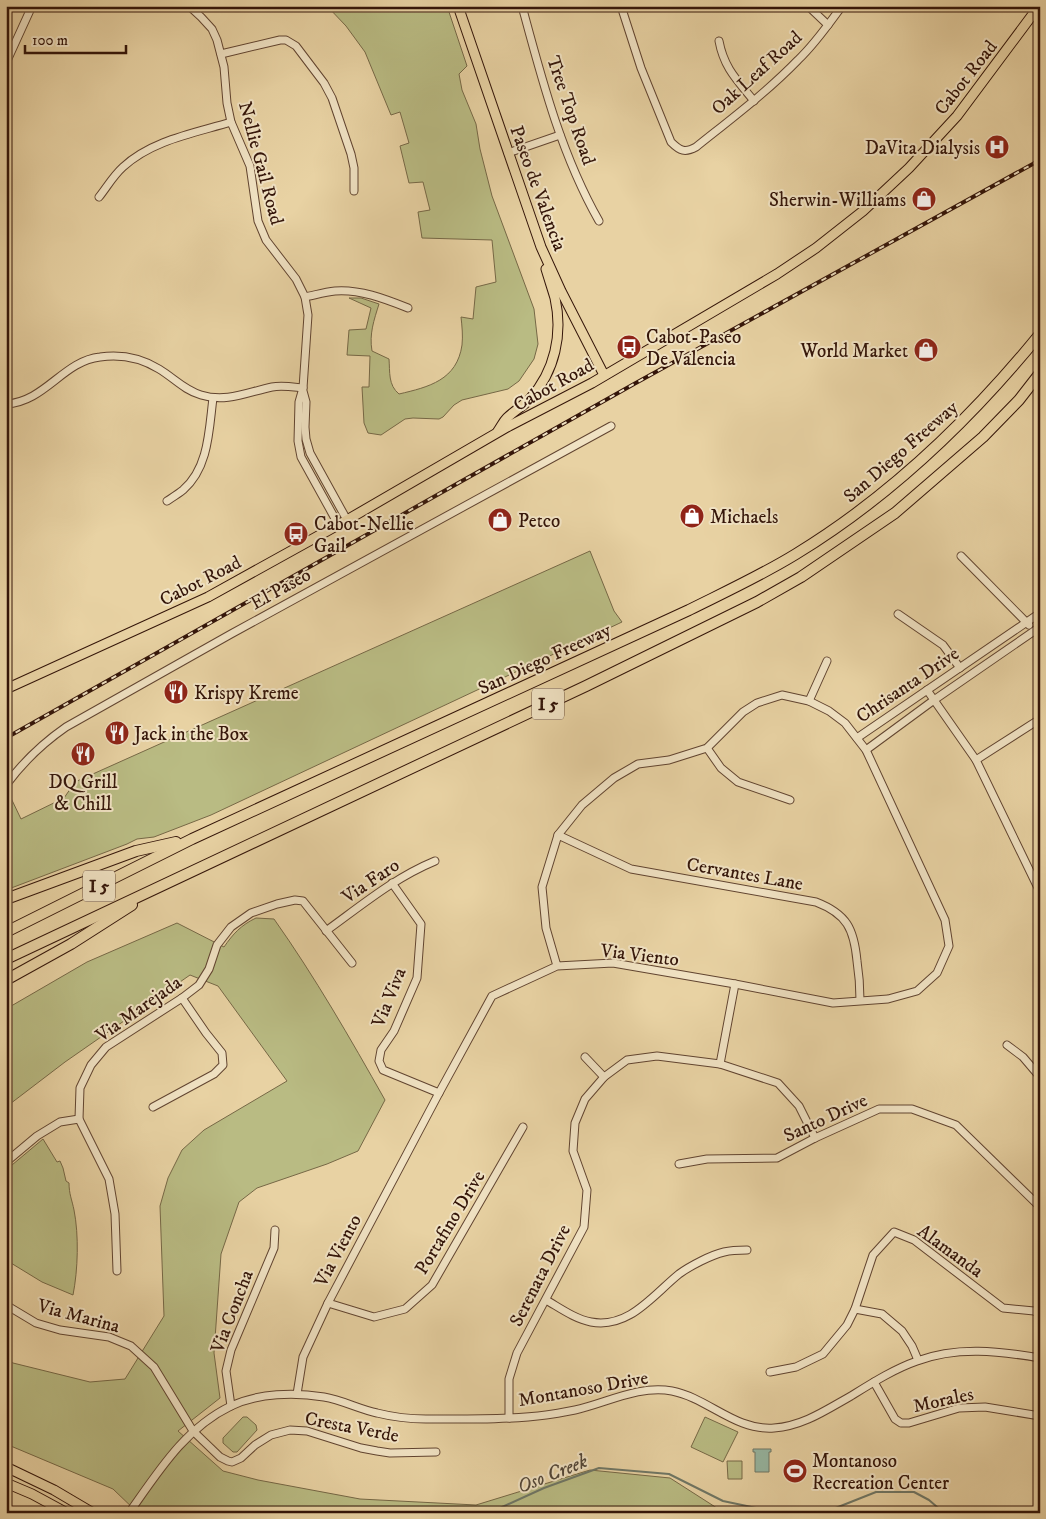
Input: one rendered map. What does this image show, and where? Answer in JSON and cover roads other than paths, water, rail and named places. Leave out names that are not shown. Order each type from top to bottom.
[{"type":"highway","name":"San Diego Freeway","points":[[6,932],[192,839],[744,584],[797,553],[866,506],[928,455],[1010,372],[1040,334]]},
{"type":"highway","name":"I 5","points":[[6,959],[602,678],[757,602],[801,577],[895,513],[983,437],[1019,400],[1040,373]]},
{"type":"highway","points":[[6,899],[136,851],[192,839]]},
{"type":"highway","points":[[6,980],[71,944],[164,884]]},
{"type":"main road","name":"Paseo de Valencia","points":[[458,6],[541,247],[604,375]]},
{"type":"main road","name":"Cabot Road","points":[[6,689],[208,597],[604,375],[777,274],[816,248],[862,211],[909,168],[957,116],[1039,6]]},
{"type":"main road","points":[[494,435],[507,418],[529,401],[542,385],[553,361],[557,345],[557,315],[541,247]]},
{"type":"main road","points":[[6,1467],[54,1490],[93,1513]]},
{"type":"main road","points":[[6,1483],[32,1494],[67,1513]]},
{"type":"street","points":[[6,63],[32,6]]},
{"type":"street","name":"Nellie Gail Road","points":[[189,6],[212,29],[217,40],[221,54],[231,122],[250,166],[254,203],[266,240],[296,279],[305,297],[308,315],[303,388],[299,402],[297,425],[298,441],[301,456],[338,524]]},
{"type":"street","name":"Tree Top Road","points":[[522,6],[544,88],[560,135],[575,171],[600,221]]},
{"type":"street","name":"Oak Leaf Road","points":[[621,6],[641,68],[671,142],[683,151],[696,147],[754,101],[798,60],[842,6]]},
{"type":"street","points":[[808,6],[828,24]]},
{"type":"street","points":[[221,54],[280,40],[286,40],[296,46],[332,98],[351,154],[354,168],[354,191]]},
{"type":"street","points":[[719,40],[722,55],[728,69],[754,101]]},
{"type":"street","points":[[99,197],[123,166],[147,150],[161,143],[231,122]]},
{"type":"street","points":[[508,152],[560,135]]},
{"type":"street","points":[[305,297],[335,291],[349,291],[364,293],[408,308]]},
{"type":"street","points":[[6,404],[26,400],[48,387],[66,372],[83,362],[98,357],[118,356],[139,359],[159,369],[184,387],[200,395],[213,398],[240,396],[273,387],[303,388]]},
{"type":"street","name":"Nellie Gail Road","points":[[303,388],[306,402],[306,439],[310,453],[347,520]]},
{"type":"street","points":[[167,501],[184,490],[193,480],[201,466],[207,441],[213,398]]},
{"type":"street","name":"El Paseo","points":[[6,785],[32,754],[66,727],[231,634],[611,426]]},
{"type":"street","points":[[961,556],[1026,622],[1037,628]]},
{"type":"street","name":"Chrisanta Drive","points":[[557,966],[546,928],[542,886],[558,835],[582,805],[614,778],[638,764],[669,760],[707,748],[743,712],[756,703],[782,695],[809,702],[834,715],[845,723],[857,738],[1040,613]]},
{"type":"street","points":[[898,614],[943,645],[960,668]]},
{"type":"street","name":"Chrisanta Drive","points":[[866,750],[1037,628]]},
{"type":"street","points":[[809,702],[827,661]]},
{"type":"street","points":[[927,690],[976,760],[1040,892]]},
{"type":"street","points":[[976,760],[1040,719]]},
{"type":"street","name":"Via Viento","points":[[297,1394],[303,1357],[328,1303],[492,996],[557,966],[613,963],[833,1003],[888,999],[917,991],[937,973],[949,946],[945,920],[866,750],[857,738]]},
{"type":"street","points":[[707,748],[721,768],[738,782],[790,800]]},
{"type":"street","name":"Cervantes Lane","points":[[558,835],[631,869],[816,902],[829,907],[849,926],[855,940],[860,1000]]},
{"type":"street","name":"Via Faro","points":[[326,931],[392,883],[418,868],[435,861]]},
{"type":"street","name":"Via Viva","points":[[392,883],[421,924],[417,978],[394,1031],[381,1050],[379,1061],[383,1070],[439,1093]]},
{"type":"street","name":"Via Marejada","points":[[116,1271],[115,1214],[109,1179],[79,1119],[80,1088],[91,1065],[106,1047],[199,985],[209,969],[217,945],[231,927],[251,913],[277,904],[295,900],[303,901],[352,963]]},
{"type":"street","points":[[720,1064],[735,984]]},
{"type":"street","points":[[153,1108],[214,1074],[223,1065],[222,1053],[182,998]]},
{"type":"street","points":[[1007,1045],[1023,1057],[1040,1077]]},
{"type":"street","name":"Serenata Drive","points":[[509,1418],[509,1380],[517,1353],[584,1227],[587,1190],[574,1151],[575,1122],[585,1099],[604,1077],[627,1060],[657,1056],[720,1064],[778,1083],[800,1106],[815,1138]]},
{"type":"street","points":[[585,1057],[604,1077]]},
{"type":"street","name":"Santo Drive","points":[[679,1164],[708,1159],[777,1158],[815,1138],[879,1109],[912,1109],[956,1125],[1040,1207]]},
{"type":"street","points":[[6,1162],[37,1136],[60,1122],[79,1119]]},
{"type":"street","name":"Portafino Drive","points":[[328,1303],[374,1317],[406,1309],[432,1285],[523,1127]]},
{"type":"street","name":"Via Concha","points":[[232,1406],[226,1371],[231,1350],[274,1248],[275,1230]]},
{"type":"street","name":"Alamanda","points":[[855,1309],[874,1255],[894,1232],[914,1240],[1003,1308],[1034,1311],[1040,1314]]},
{"type":"street","points":[[546,1300],[589,1322],[599,1323],[620,1320],[635,1312],[689,1268],[719,1254],[747,1250]]},
{"type":"street","name":"Via Marina","points":[[6,1305],[36,1323],[60,1330],[109,1338],[131,1346],[154,1367],[193,1431]]},
{"type":"street","points":[[770,1372],[796,1367],[823,1354],[847,1325],[855,1309],[882,1314],[902,1331],[912,1346],[918,1360]]},
{"type":"street","name":"Montanoso Drive","points":[[129,1513],[163,1465],[193,1431],[232,1406],[258,1397],[297,1394],[326,1397],[376,1413],[424,1419],[509,1418],[544,1416],[575,1410],[639,1391],[672,1391],[696,1399],[722,1414],[751,1426],[772,1428],[811,1419],[874,1382],[918,1360],[950,1352],[974,1351],[1011,1353],[1040,1358]]},
{"type":"street","name":"Morales","points":[[874,1382],[895,1419],[901,1423],[910,1423],[959,1408],[985,1407],[1040,1416]]},
{"type":"street","name":"Cresta Verde","points":[[193,1431],[220,1457],[232,1462],[241,1458],[262,1439],[290,1430],[307,1431],[361,1448],[377,1451],[436,1452]]},
{"type":"waterway","name":"Oso Creek","points":[[489,1513],[544,1488],[599,1468],[669,1474],[723,1501],[761,1509],[768,1513]]},
{"type":"waterway","name":"Oso Creek","points":[[823,1513],[876,1492],[914,1492],[929,1500],[944,1513]]},
{"type":"railway","points":[[6,738],[634,384],[1040,160]]},
{"type":"place","name":"DaVita Dialysis","points":[[997,147]]},
{"type":"place","name":"Sherwin-Williams","points":[[924,199]]},
{"type":"place","name":"Cabot-Paseo De Valencia","points":[[629,347]]},
{"type":"place","name":"World Market","points":[[926,350]]},
{"type":"place","name":"Michaels","points":[[692,516]]},
{"type":"place","name":"Petco","points":[[500,520]]},
{"type":"place","name":"Cabot-Nellie Gail","points":[[296,534]]},
{"type":"place","name":"Krispy Kreme","points":[[176,692]]},
{"type":"place","name":"Jack in the Box","points":[[117,733]]},
{"type":"place","name":"DQ Grill & Chill","points":[[83,754]]},
{"type":"place","name":"Montanoso Recreation Center","points":[[795,1471]]}]
